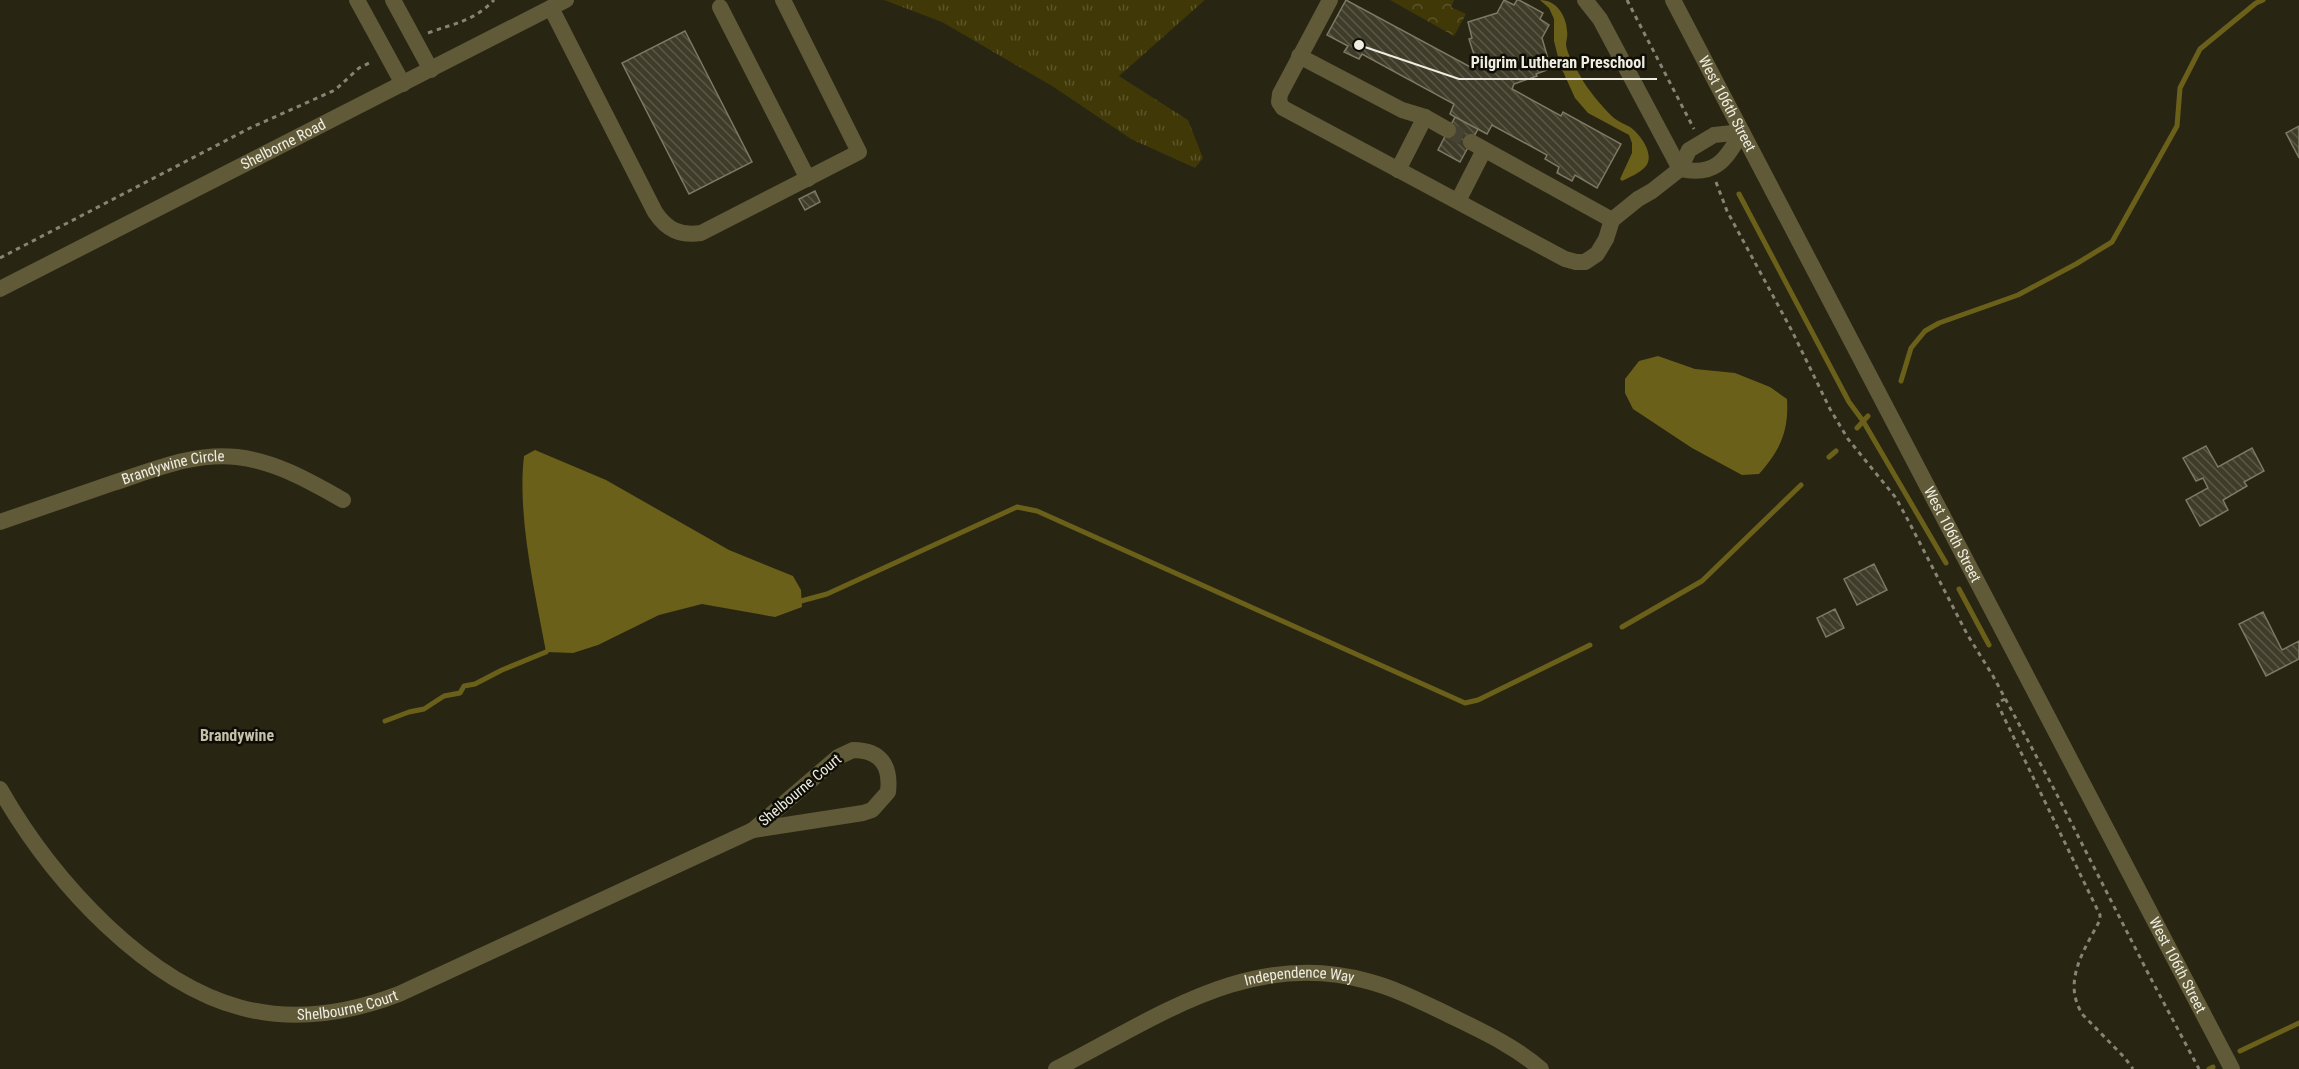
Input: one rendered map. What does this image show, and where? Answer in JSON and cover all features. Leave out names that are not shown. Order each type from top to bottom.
[{"type":"street","points":[[357,0],[403,84]]},
{"type":"street","points":[[393,0],[431,70]]},
{"type":"street","points":[[559,4],[655,212],[669,229],[690,235],[701,233],[860,152],[783,0]]},
{"type":"street","points":[[1330,0],[1280,94],[1279,102],[1283,108],[1565,259],[1576,262],[1585,261],[1597,254],[1606,239],[1612,220],[1680,169],[1689,150],[1714,135],[1742,132]]},
{"type":"street","points":[[1585,0],[1600,19],[1680,169],[1698,173],[1725,160],[1742,132]]},
{"type":"street","name":"West 106th Street","points":[[1673,0],[2232,1069]]},
{"type":"street","points":[[723,2],[808,179]]},
{"type":"street","name":"Shelborne Road","points":[[0,289],[559,4]]},
{"type":"street","points":[[1299,56],[1402,110],[1425,117],[1448,130]]},
{"type":"street","points":[[1398,170],[1425,117]]},
{"type":"street","points":[[1458,201],[1478,146],[1612,220]]},
{"type":"street","name":"Brandywine Circle","points":[[0,522],[170,464],[206,456],[235,457],[276,466],[298,475],[343,500]]},
{"type":"street","name":"Shelbourne Court","points":[[0,789],[22,826],[63,881],[89,909],[141,956],[183,986],[223,1003],[265,1013],[295,1016],[345,1011],[399,994],[753,830],[845,753],[853,750],[868,752],[885,764],[888,773],[888,792],[872,810],[806,823],[753,830]]},
{"type":"street","name":"Independence Way","points":[[1056,1069],[1212,990],[1262,976],[1307,973],[1352,977],[1399,991],[1513,1048],[1541,1069]]},
{"type":"path","points":[[425,35],[482,13],[494,0]]},
{"type":"path","points":[[1627,0],[1697,134]]},
{"type":"path","points":[[0,258],[260,123],[335,90],[359,68],[376,59]]},
{"type":"path","points":[[1715,178],[1727,211],[1792,331],[1830,409],[1848,439],[1896,498],[2005,699],[2199,1069]]},
{"type":"path","points":[[2005,699],[1997,703],[2100,915],[2100,920],[2076,966],[2074,987],[2079,1007],[2083,1015],[2133,1069]]},
{"type":"green space","points":[[884,0],[1205,0],[1119,76],[1188,120],[1203,158],[1195,168],[1131,139],[1052,86],[942,22]]},
{"type":"green space","points":[[1390,0],[1454,0],[1451,7],[1466,14],[1454,36]]},
{"type":"shaded area","points":[[1540,0],[1551,3],[1560,10],[1566,25],[1568,54],[1588,88],[1610,114],[1634,130],[1642,139],[1649,156],[1646,166],[1638,173],[1622,181],[1620,179],[1632,153],[1629,135],[1588,113],[1575,98],[1560,65],[1554,41],[1554,19],[1549,8]]},
{"type":"shaded area","points":[[1658,356],[1695,369],[1735,373],[1770,387],[1787,399],[1785,431],[1782,440],[1773,457],[1759,474],[1742,475],[1692,448],[1633,409],[1625,393],[1625,379],[1639,361]]},
{"type":"shaded area","points":[[535,450],[606,480],[729,550],[793,576],[801,590],[802,607],[775,617],[702,604],[659,615],[598,645],[573,653],[546,652],[528,554],[523,503],[524,456]]},
{"type":"building","points":[[1346,0],[1474,69],[1477,64],[1469,39],[1472,38],[1468,22],[1497,13],[1504,0],[1514,5],[1519,0],[1543,13],[1540,19],[1549,25],[1542,38],[1550,66],[1547,70],[1536,74],[1537,76],[1514,84],[1512,89],[1561,116],[1563,112],[1621,144],[1597,188],[1575,175],[1572,181],[1557,173],[1559,167],[1545,159],[1547,155],[1492,125],[1487,134],[1455,117],[1450,114],[1454,104],[1362,54],[1359,59],[1344,52],[1348,46],[1327,35]]},
{"type":"building","points":[[685,31],[752,162],[689,194],[622,63]]},
{"type":"building","points":[[1455,117],[1478,129],[1460,162],[1438,150]]},
{"type":"building","points":[[2299,126],[2299,158],[2286,133]]},
{"type":"building","points":[[815,191],[820,202],[805,210],[799,199]]},
{"type":"building","points":[[2206,446],[2218,467],[2252,448],[2264,471],[2244,482],[2247,486],[2223,500],[2228,510],[2200,526],[2186,500],[2208,488],[2203,478],[2196,481],[2183,458]]},
{"type":"building","points":[[1874,564],[1887,590],[1857,605],[1844,579]]},
{"type":"building","points":[[1835,609],[1844,628],[1826,637],[1817,618]]},
{"type":"building","points":[[2263,612],[2282,650],[2299,641],[2299,659],[2266,676],[2239,624]]},
{"type":"waterway","points":[[1901,381],[1911,348],[1925,331],[1939,323],[2018,295],[2112,242],[2177,126],[2180,88],[2200,49],[2256,3],[2263,0]]},
{"type":"waterway","points":[[1739,194],[1849,402],[1863,421],[1946,563]]},
{"type":"waterway","points":[[1857,428],[1868,416]]},
{"type":"waterway","points":[[1829,457],[1836,451]]},
{"type":"waterway","points":[[1622,627],[1702,581],[1801,485]]},
{"type":"waterway","points":[[801,601],[827,594],[1017,507],[1037,511],[1465,703],[1478,700],[1590,645]]},
{"type":"waterway","points":[[1959,589],[1989,645]]},
{"type":"waterway","points":[[385,721],[424,709],[444,696],[460,693],[464,686],[475,684],[546,652]]},
{"type":"waterway","points":[[2240,1051],[2299,1023]]},
{"type":"waterway","points":[[2209,1069],[2213,1067]]},
{"type":"tunnel","points":[[1448,130],[1471,142]]},
{"type":"place","name":"Pilgrim Lutheran Preschool","points":[[1359,45]]},
{"type":"district","name":"Brandywine","points":[[237,735]]}]
